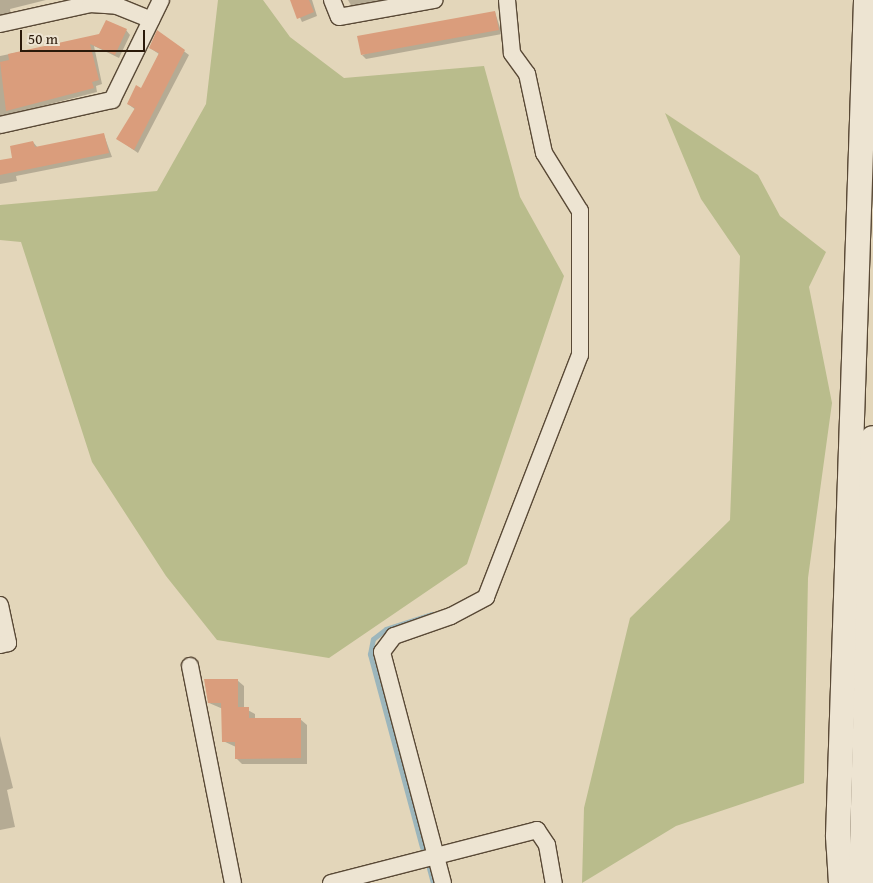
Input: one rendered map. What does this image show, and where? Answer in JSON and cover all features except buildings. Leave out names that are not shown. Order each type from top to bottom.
[{"type":"street","points":[[0,125],[112,100],[161,0]]},
{"type":"street","points":[[332,0],[339,17],[434,0]]},
{"type":"street","points":[[443,883],[382,652],[394,636],[451,616],[486,597],[580,355],[580,211],[544,153],[527,74],[512,54],[507,0]]},
{"type":"street","points":[[861,883],[866,0]]},
{"type":"street","points":[[0,24],[90,4],[117,6],[151,20]]},
{"type":"street","points":[[841,883],[862,636],[873,438]]},
{"type":"street","points":[[0,605],[8,643],[0,645]]},
{"type":"street","points":[[190,666],[233,883]]},
{"type":"street","points":[[332,883],[537,830],[547,845],[554,883]]},
{"type":"green space","points":[[218,0],[263,0],[290,37],[344,78],[484,66],[520,197],[564,276],[467,564],[329,658],[217,640],[166,576],[92,462],[21,242],[0,240],[0,205],[157,191],[206,104]]},
{"type":"green space","points":[[665,113],[758,175],[780,216],[826,252],[809,287],[832,403],[808,578],[804,783],[676,826],[582,883],[584,808],[630,618],[730,520],[740,256],[701,199]]},
{"type":"waterway","points":[[422,847],[370,654],[373,639],[386,629],[432,614]]},
{"type":"waterway","points":[[429,868],[433,883]]}]
